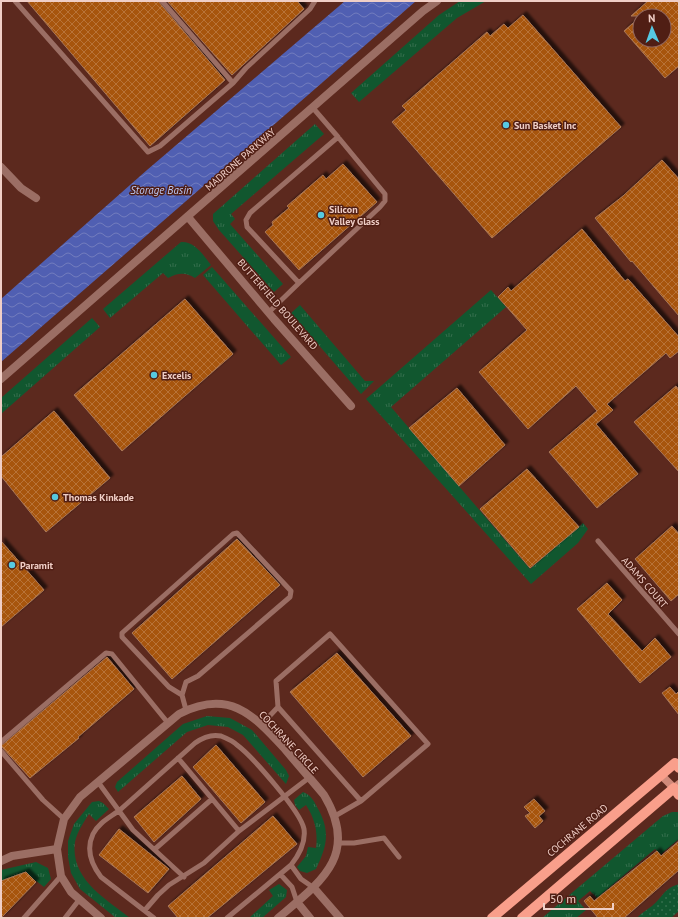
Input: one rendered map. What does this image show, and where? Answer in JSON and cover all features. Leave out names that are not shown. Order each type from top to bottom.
[{"type":"main road","name":"COCHRANE ROAD","points":[[492,918],[660,775],[678,764]]},
{"type":"main road","points":[[522,918],[677,789],[660,775]]},
{"type":"street","name":"MADRONE PARKWAY","points":[[1,380],[423,11],[438,1]]},
{"type":"street","points":[[1,167],[21,188],[36,198]]},
{"type":"street","name":"BUTTERFIELD BOULEVARD","points":[[188,217],[351,406]]},
{"type":"street","name":"COCHRANE CIRCLE","points":[[101,918],[71,892],[61,876],[57,849],[64,819],[77,800],[168,722],[186,710],[210,704],[230,706],[246,712],[262,724],[324,795],[335,816],[338,843],[327,873],[314,888],[278,918]]},
{"type":"street","points":[[1,861],[12,856],[57,849]]},
{"type":"street","points":[[314,888],[340,918]]},
{"type":"street","points":[[297,902],[310,918]]},
{"type":"lane","points":[[15,1],[148,152],[160,146],[233,82],[246,68],[310,9],[315,1]]},
{"type":"lane","points":[[162,1],[233,82]]},
{"type":"lane","points":[[269,312],[380,208],[385,201],[385,194],[313,108]]},
{"type":"lane","points":[[299,283],[247,227],[246,220],[250,213],[338,137]]},
{"type":"lane","points":[[182,695],[169,686],[122,637],[122,633],[233,534],[237,533],[291,591],[290,597],[198,676],[186,682],[182,695],[186,710]]},
{"type":"lane","name":"ADAMS COURT","points":[[598,541],[679,634]]},
{"type":"lane","points":[[335,816],[361,801],[428,744],[330,634],[276,681],[278,707],[361,801]]},
{"type":"lane","points":[[1,742],[106,653],[112,654],[168,722]]},
{"type":"lane","points":[[262,724],[278,707]]},
{"type":"lane","points":[[154,918],[101,877],[92,861],[90,845],[96,829],[178,758],[202,738],[220,736],[236,744],[242,749],[284,796],[304,828],[303,845],[298,856],[280,874],[227,918]]},
{"type":"lane","points":[[1,751],[43,800],[64,819]]},
{"type":"lane","points":[[178,758],[239,831]]},
{"type":"lane","points":[[145,910],[158,894],[204,863],[239,831],[310,778]]},
{"type":"lane","points":[[98,782],[134,830],[184,876]]},
{"type":"lane","points":[[155,849],[212,799]]},
{"type":"lane","points":[[338,843],[354,843],[384,838],[399,857]]},
{"type":"lane","points":[[290,865],[301,879],[314,888]]},
{"type":"lane","points":[[280,874],[292,887],[297,902]]},
{"type":"lane","points":[[24,918],[61,876]]},
{"type":"lane","points":[[65,918],[79,900]]},
{"type":"green space","points":[[460,1],[486,1],[457,18],[359,102],[351,93],[439,15]]},
{"type":"green space","points":[[315,124],[324,134],[231,214],[235,219],[230,224],[283,284],[274,292],[219,230],[213,221],[213,214]]},
{"type":"green space","points":[[181,242],[186,242],[195,246],[211,265],[195,278],[182,274],[168,278],[163,273],[110,318],[103,309]]},
{"type":"green space","points":[[212,267],[291,357],[281,365],[203,275]]},
{"type":"green space","points":[[491,290],[506,307],[391,407],[530,569],[583,523],[588,529],[578,543],[531,584],[366,399]]},
{"type":"green space","points":[[300,305],[365,381],[374,381],[361,394],[291,313]]},
{"type":"green space","points":[[92,318],[100,327],[1,414],[1,398]]},
{"type":"green space","points":[[207,716],[230,718],[252,730],[286,770],[289,776],[286,784],[243,735],[228,727],[208,725],[187,732],[118,792],[115,787],[117,782],[183,724]]},
{"type":"green space","points":[[303,792],[310,796],[315,803],[326,831],[325,846],[320,861],[316,869],[307,873],[300,871],[297,867],[306,856],[308,847],[316,848],[317,836],[312,815],[306,805],[299,810],[295,805],[294,800]]},
{"type":"green space","points":[[99,801],[109,809],[96,821],[89,814],[81,827],[75,842],[75,855],[78,867],[91,886],[100,895],[130,918],[116,918],[80,889],[71,873],[68,857],[68,841],[74,824],[92,802]]},
{"type":"green space","points":[[672,812],[679,812],[679,839],[661,854],[655,849],[597,898],[590,891],[578,901],[586,910],[576,918],[542,918],[663,816]]},
{"type":"green space","points":[[36,862],[48,868],[51,879],[44,887],[25,872],[1,881],[1,870]]},
{"type":"green space","points":[[279,884],[287,890],[286,897],[262,918],[249,918],[273,896],[269,890]]},
{"type":"green space","points":[[679,884],[679,911],[671,918],[637,918],[656,903],[666,891]]},
{"type":"water","name":"Storage Basin","points":[[345,1],[416,1],[1,362],[1,299],[147,170]]},
{"type":"building","points":[[27,1],[158,1],[225,80],[150,146]]},
{"type":"building","points":[[167,1],[297,1],[304,9],[232,75]]},
{"type":"building","points":[[648,1],[679,1],[679,66],[665,78],[639,48],[672,48],[672,8],[640,8]]},
{"type":"building","name":"Sun Basket Inc","points":[[523,15],[621,127],[492,238],[392,122],[406,110],[402,106],[487,32],[490,36],[504,24],[508,28]]},
{"type":"building","points":[[632,24],[632,40],[624,31]]},
{"type":"building","points":[[662,160],[679,179],[679,316],[632,261],[631,262],[595,218],[623,196]]},
{"type":"building","name":"Silicon Valley Glass","points":[[343,164],[377,202],[299,270],[265,232],[273,225],[272,222],[289,208],[287,206],[323,175],[326,179]]},
{"type":"building","points":[[582,229],[625,281],[628,279],[679,337],[679,351],[670,358],[666,353],[607,404],[613,410],[596,424],[638,474],[597,508],[549,452],[597,411],[576,386],[528,429],[479,372],[527,330],[498,297],[508,287],[511,291]]},
{"type":"building","name":"Excelis","points":[[185,299],[233,354],[122,451],[74,395]]},
{"type":"building","points":[[676,386],[679,390],[679,472],[634,422]]},
{"type":"building","points":[[457,388],[505,445],[459,486],[409,428]]},
{"type":"building","points":[[54,411],[110,478],[46,532],[1,476],[1,457]]},
{"type":"building","points":[[527,469],[579,527],[530,568],[480,509]]},
{"type":"building","points":[[672,526],[679,534],[679,594],[671,601],[635,559]]},
{"type":"building","points":[[237,539],[280,585],[172,679],[132,633]]},
{"type":"building","name":"Paramit","points":[[1,541],[44,590],[1,627]]},
{"type":"building","points":[[607,583],[622,600],[608,614],[642,651],[655,638],[671,657],[640,683],[577,609]]},
{"type":"building","points":[[337,653],[411,736],[363,777],[290,692]]},
{"type":"building","points":[[107,657],[134,689],[78,737],[79,738],[30,778],[1,746]]},
{"type":"building","points":[[670,687],[676,694],[679,691],[679,715],[662,693]]},
{"type":"building","points":[[216,745],[265,802],[241,823],[193,767]]},
{"type":"building","points":[[182,776],[201,799],[154,842],[134,817]]},
{"type":"building","points":[[534,799],[545,811],[539,816],[543,821],[535,828],[525,816],[530,813],[524,807]]},
{"type":"building","points":[[273,816],[297,844],[207,918],[178,918],[168,906]]},
{"type":"building","points":[[119,829],[169,869],[148,893],[99,855]]},
{"type":"building","points":[[679,841],[679,870],[624,918],[598,918],[584,901],[590,896],[594,901],[657,851],[661,856]]},
{"type":"building","points":[[26,872],[36,882],[1,918],[1,881]]},
{"type":"place","name":"Sun Basket Inc","points":[[506,125]]},
{"type":"place","name":"Silicon Valley Glass","points":[[321,215]]},
{"type":"place","name":"Excelis","points":[[154,375]]},
{"type":"place","name":"Thomas Kinkade","points":[[55,497]]},
{"type":"place","name":"Paramit","points":[[12,565]]}]
